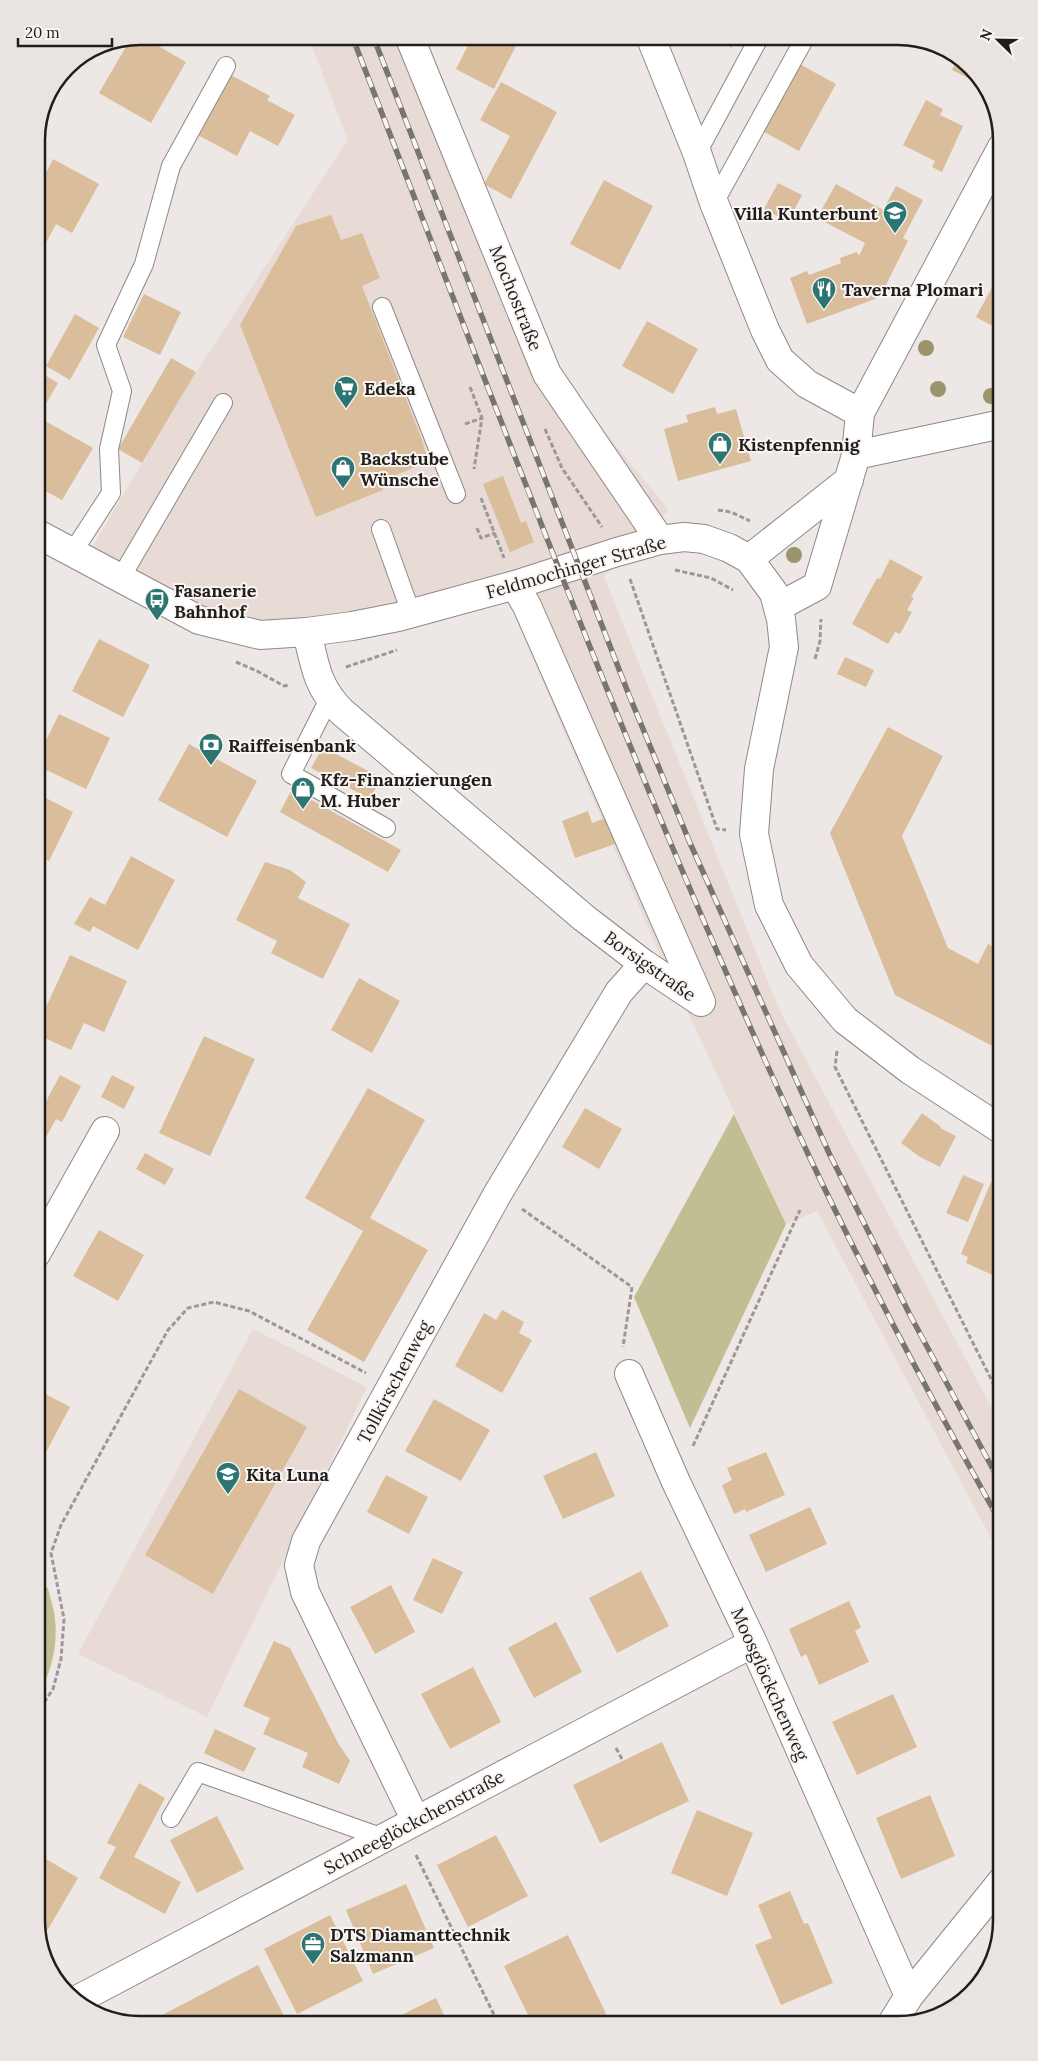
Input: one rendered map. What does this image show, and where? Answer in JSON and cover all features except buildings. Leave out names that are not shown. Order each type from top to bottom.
[{"type":"street","name":"Mochostraße","points":[[413,45],[547,374],[660,540]]},
{"type":"street","points":[[654,45],[697,153],[714,203],[765,330],[780,360],[807,384],[860,413]]},
{"type":"street","points":[[778,607],[817,586],[852,467],[860,413],[993,164]]},
{"type":"street","points":[[749,560],[852,467],[993,427]]},
{"type":"street","name":"Feldmochinger Straße","points":[[45,538],[199,620],[260,635],[307,632],[352,626],[411,613],[515,585],[616,552],[660,540],[684,537],[704,539],[729,548],[749,560],[774,593],[781,620],[783,657],[759,769],[754,834],[769,905],[799,965],[845,1020],[910,1070],[993,1124]]},
{"type":"street","name":"Borsigstraße","points":[[324,690],[342,712],[515,861],[644,964],[701,1002],[527,606],[515,585]]},
{"type":"street","points":[[307,632],[324,690]]},
{"type":"street","name":"Tollkirschenweg","points":[[401,1829],[305,1592],[299,1565],[306,1540],[352,1460],[390,1386],[498,1193],[619,992],[644,964]]},
{"type":"street","points":[[45,1238],[105,1131]]},
{"type":"street","name":"Moosglöckchenweg","points":[[629,1374],[676,1482],[753,1643],[909,1996]]},
{"type":"street","name":"Schneeglöckchenstraße","points":[[84,1997],[753,1643]]},
{"type":"street","points":[[897,2016],[909,1996],[993,1893]]},
{"type":"lane","points":[[697,153],[755,45]]},
{"type":"lane","points":[[714,203],[801,45]]},
{"type":"lane","points":[[72,553],[111,493],[109,449],[122,391],[106,345],[144,264],[171,166],[226,66]]},
{"type":"lane","points":[[382,307],[456,494]]},
{"type":"lane","points":[[120,579],[223,403]]},
{"type":"lane","points":[[381,528],[411,613]]},
{"type":"lane","points":[[324,690],[291,774],[386,828]]},
{"type":"lane","points":[[171,1818],[198,1772],[401,1829]]},
{"type":"path","points":[[470,387],[482,418],[472,478]]},
{"type":"path","points":[[465,424],[482,418]]},
{"type":"path","points":[[544,427],[564,467],[598,519]]},
{"type":"path","points":[[480,496],[502,553]]},
{"type":"path","points":[[477,528],[481,538],[495,533]]},
{"type":"path","points":[[616,552],[630,579],[717,829],[754,834]]},
{"type":"path","points":[[812,667],[822,642],[817,586]]},
{"type":"path","points":[[234,661],[284,686],[324,690]]},
{"type":"path","points":[[838,1044],[835,1067],[993,1383]]},
{"type":"path","points":[[498,1193],[632,1286],[622,1344],[629,1374]]},
{"type":"path","points":[[676,1482],[800,1210]]},
{"type":"path","points":[[45,1701],[53,1689],[61,1659],[64,1619],[52,1553],[60,1525],[168,1330],[188,1308],[214,1302],[249,1312],[390,1386]]},
{"type":"path","points":[[401,1829],[494,2016]]},
{"type":"shaded area","points":[[311,45],[422,45],[480,189],[570,390],[669,510],[604,577],[780,1011],[993,1410],[993,1542],[817,1211],[786,1224],[661,958],[504,591],[340,635],[227,619],[90,551],[197,371],[348,140]]},
{"type":"shaded area","points":[[734,1114],[786,1224],[690,1428],[634,1297]]},
{"type":"shaded area","points":[[253,1329],[367,1387],[207,1717],[78,1654]]},
{"type":"shaded area","points":[[45,1586],[48,1588],[54,1611],[56,1629],[54,1650],[45,1682]]},
{"type":"railway","points":[[355,45],[571,600],[686,879],[746,1018],[854,1249],[993,1509]]},
{"type":"railway","points":[[376,45],[629,695],[690,843],[829,1153],[910,1315],[993,1469]]},
{"type":"place","name":"Villa Kunterbunt","points":[[895,234]]},
{"type":"place","name":"Taverna Plomari","points":[[824,310]]},
{"type":"place","name":"Edeka","points":[[346,409]]},
{"type":"place","name":"Kistenpfennig","points":[[720,465]]},
{"type":"place","name":"Backstube Wünsche","points":[[343,489]]},
{"type":"place","name":"Fasanerie Bahnhof","points":[[157,621]]},
{"type":"place","name":"Raiffeisenbank","points":[[211,766]]},
{"type":"place","name":"Kfz-Finanzierungen M. Huber","points":[[303,810]]},
{"type":"place","name":"Kita Luna","points":[[228,1495]]},
{"type":"place","name":"DTS Diamanttechnik Salzmann","points":[[313,1965]]}]
